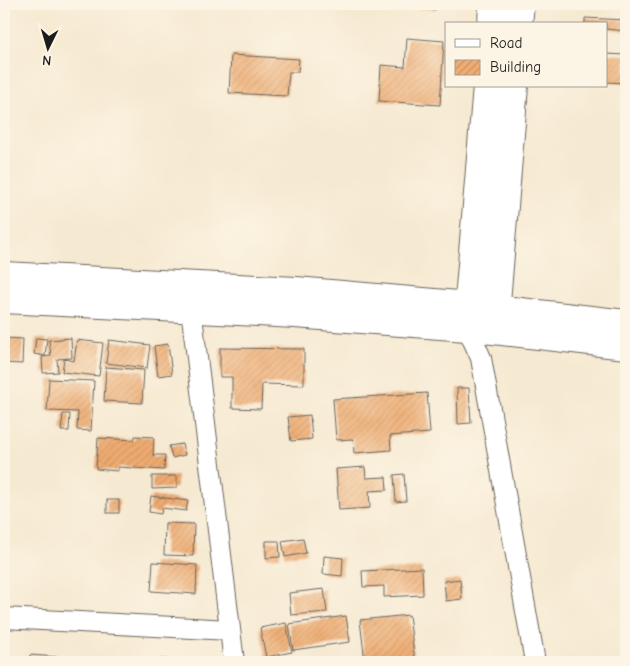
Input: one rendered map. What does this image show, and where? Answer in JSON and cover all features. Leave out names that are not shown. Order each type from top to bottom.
[{"type":"street","points":[[492,22],[493,4]]},
{"type":"street","points":[[518,22],[520,4]]},
{"type":"street","points":[[487,88],[468,317],[481,358],[535,662]]},
{"type":"street","points":[[481,358],[494,320],[514,88]]},
{"type":"street","points":[[4,276],[296,291],[494,320],[626,345]]},
{"type":"street","points":[[4,299],[191,308],[468,317]]},
{"type":"street","points":[[191,308],[234,662]]},
{"type":"street","points":[[494,320],[626,324]]},
{"type":"street","points":[[4,618],[230,630]]},
{"type":"building","points":[[411,4],[436,4],[436,9],[411,8]]},
{"type":"building","points":[[585,18],[626,20],[626,31],[608,29],[608,22],[585,22]]},
{"type":"building","points":[[407,38],[444,41],[440,105],[379,101],[381,65],[405,67]]},
{"type":"building","points":[[608,54],[626,55],[626,83],[608,82]]},
{"type":"building","points":[[231,55],[299,59],[298,72],[289,72],[287,96],[229,93]]},
{"type":"building","points":[[4,338],[23,339],[22,364],[4,363]]},
{"type":"building","points":[[36,338],[47,339],[45,356],[34,354]]},
{"type":"building","points":[[71,338],[72,358],[57,359],[58,372],[43,373],[42,357],[51,356],[49,340]]},
{"type":"building","points":[[77,340],[103,343],[99,376],[62,372],[64,359],[74,361]]},
{"type":"building","points":[[109,340],[150,345],[147,368],[106,363]]},
{"type":"building","points":[[168,344],[172,374],[158,376],[154,346]]},
{"type":"building","points":[[220,348],[304,349],[304,385],[262,384],[261,409],[232,408],[232,377],[220,377]]},
{"type":"building","points":[[106,367],[144,370],[142,403],[104,401]]},
{"type":"building","points":[[49,379],[94,381],[91,431],[77,430],[78,412],[47,411]]},
{"type":"building","points":[[457,388],[469,388],[471,423],[458,424]]},
{"type":"building","points":[[427,393],[430,433],[390,436],[391,450],[354,453],[353,439],[336,440],[333,399]]},
{"type":"building","points":[[63,414],[70,414],[69,431],[61,431]]},
{"type":"building","points":[[310,415],[312,439],[291,441],[288,417]]},
{"type":"building","points":[[135,436],[154,437],[153,455],[165,455],[164,470],[118,467],[118,471],[96,469],[98,438],[134,440]]},
{"type":"building","points":[[182,444],[185,455],[172,458],[169,446]]},
{"type":"building","points":[[365,467],[366,478],[386,477],[387,490],[369,491],[370,508],[339,510],[336,469]]},
{"type":"building","points":[[404,474],[406,501],[396,502],[394,475]]},
{"type":"building","points":[[152,476],[177,476],[177,488],[152,489]]},
{"type":"building","points":[[151,496],[188,501],[186,511],[162,508],[161,514],[149,512]]},
{"type":"building","points":[[107,500],[119,500],[119,513],[107,513]]},
{"type":"building","points":[[165,523],[194,524],[193,556],[164,555]]},
{"type":"building","points":[[303,538],[306,553],[285,557],[282,541]]},
{"type":"building","points":[[266,541],[279,541],[280,557],[266,558]]},
{"type":"building","points":[[324,556],[343,558],[342,576],[323,574]]},
{"type":"building","points":[[153,562],[197,565],[196,594],[151,591]]},
{"type":"building","points":[[422,568],[423,595],[384,597],[384,586],[363,587],[362,571]]},
{"type":"building","points":[[460,579],[462,599],[446,601],[444,581]]},
{"type":"building","points":[[324,589],[327,612],[291,615],[289,593]]},
{"type":"building","points":[[409,615],[415,662],[365,662],[360,620]]},
{"type":"building","points":[[346,616],[350,642],[293,650],[289,624]]},
{"type":"building","points":[[286,623],[292,652],[266,657],[260,628]]},
{"type":"building","points":[[30,655],[72,658],[72,662],[29,662]]},
{"type":"building","points":[[160,659],[200,661],[200,662],[159,662]]}]
